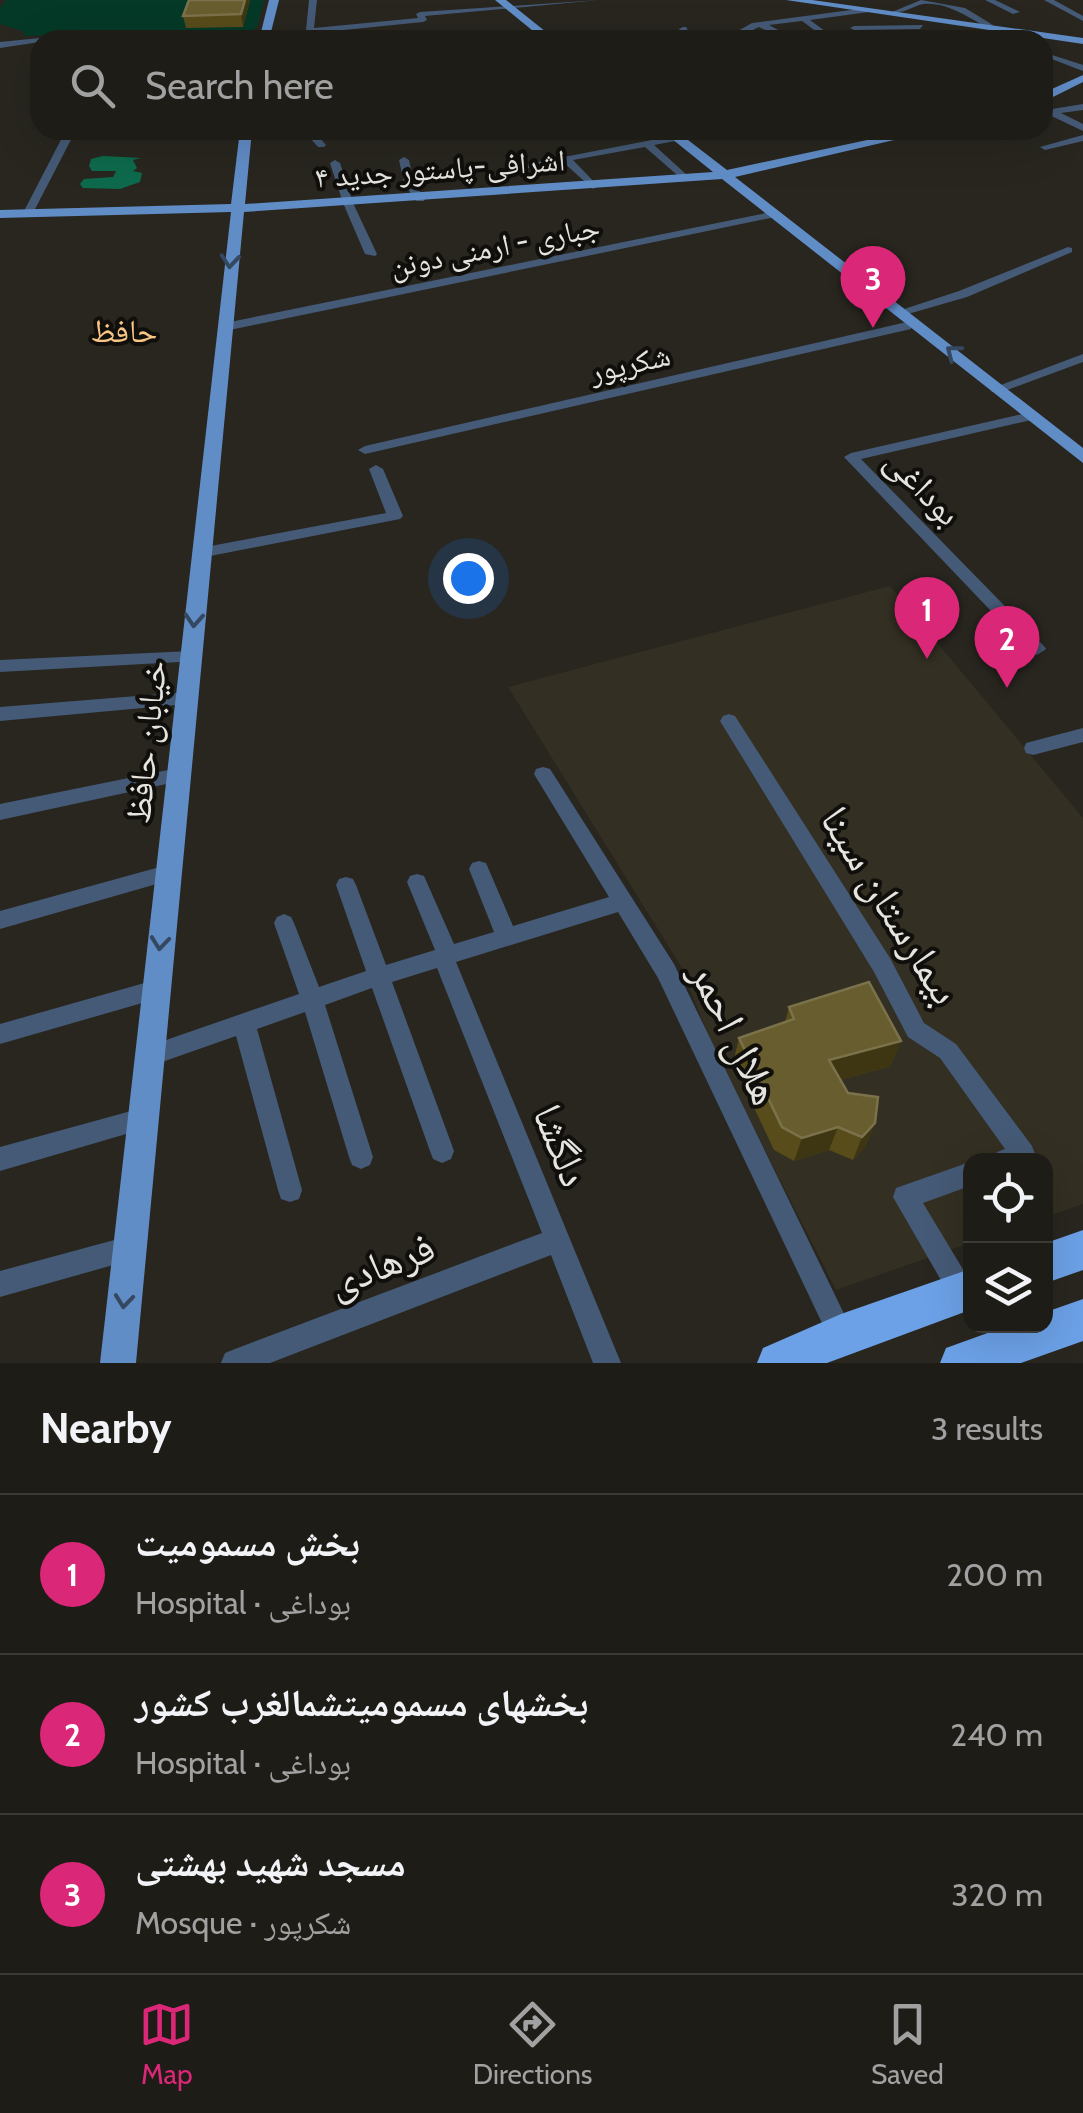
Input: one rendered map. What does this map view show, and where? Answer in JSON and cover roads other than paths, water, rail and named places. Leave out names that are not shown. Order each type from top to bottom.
[{"type":"highway","points":[[1053,1261],[1083,1250]]},
{"type":"highway","points":[[778,1363],[841,1335],[963,1292]]},
{"type":"highway","points":[[961,1363],[1083,1320]]},
{"type":"main road","points":[[266,30],[274,0]]},
{"type":"main road","points":[[791,0],[1004,30]]},
{"type":"main road","points":[[808,0],[1022,30]]},
{"type":"main road","points":[[502,4],[538,30]]},
{"type":"main road","points":[[1053,35],[1080,39]]},
{"type":"main road","points":[[1053,36],[1080,39]]},
{"type":"main road","points":[[1053,99],[1083,78]]},
{"type":"main road","points":[[1053,101],[1083,86]]},
{"type":"main road","name":"خیابان حافظ","points":[[118,1363],[245,140]]},
{"type":"main road","points":[[679,140],[1083,457]]},
{"type":"main road","points":[[719,174],[870,140]]},
{"type":"main road","points":[[719,174],[884,140]]},
{"type":"main road","name":"اشرافی-پاستور جدید ۴","points":[[0,214],[235,209],[420,199],[719,174]]},
{"type":"street","points":[[310,30],[312,0]]},
{"type":"street","points":[[352,30],[422,20],[420,14],[502,4],[596,0]]},
{"type":"street","points":[[896,12],[927,0],[962,10],[990,25]]},
{"type":"street","points":[[988,0],[1016,12]]},
{"type":"street","points":[[1048,0],[1083,19]]},
{"type":"street","points":[[742,30],[760,23],[866,10]]},
{"type":"street","points":[[1046,16],[1070,13]]},
{"type":"street","points":[[836,16],[857,30]]},
{"type":"street","points":[[806,20],[820,30]]},
{"type":"street","points":[[760,23],[773,30]]},
{"type":"street","points":[[854,28],[920,27]]},
{"type":"street","points":[[745,28],[749,30]]},
{"type":"street","points":[[0,37],[30,40]]},
{"type":"street","points":[[0,44],[26,40]]},
{"type":"street","points":[[1072,53],[1083,57]]},
{"type":"street","points":[[1053,56],[1083,68]]},
{"type":"street","points":[[1053,105],[1083,106]]},
{"type":"street","points":[[1053,110],[1083,128]]},
{"type":"street","points":[[1045,147],[1083,138]]},
{"type":"street","points":[[28,213],[67,140]]},
{"type":"street","points":[[317,140],[321,145]]},
{"type":"street","points":[[507,169],[655,140]]},
{"type":"street","points":[[646,143],[684,178]]},
{"type":"street","points":[[566,158],[593,186]]},
{"type":"street","points":[[404,160],[409,183],[420,199]]},
{"type":"street","points":[[335,163],[348,203],[372,254]]},
{"type":"street","name":"جباری - ارمنی دونن","points":[[224,327],[776,214]]},
{"type":"street","name":"شکرپور","points":[[365,450],[904,319],[1068,250]]},
{"type":"street","points":[[997,389],[1083,358]]},
{"type":"street","name":"بوداغی","points":[[1031,416],[851,458],[1037,648]]},
{"type":"street","points":[[200,553],[395,516],[376,469]]},
{"type":"street","points":[[0,666],[191,657]]},
{"type":"street","points":[[0,714],[187,698]]},
{"type":"street","name":"بیمارستان سینا","points":[[728,722],[882,966],[916,1030],[948,1051],[1022,1153]]},
{"type":"street","points":[[1033,748],[1083,736]]},
{"type":"street","name":"هلال احمر","points":[[543,774],[666,972],[841,1335]]},
{"type":"street","points":[[0,812],[178,775]]},
{"type":"street","points":[[479,869],[506,936]]},
{"type":"street","points":[[0,920],[166,873]]},
{"type":"street","name":"دلگشا","points":[[416,882],[607,1363]]},
{"type":"street","points":[[346,885],[442,1151]]},
{"type":"street","points":[[148,1056],[380,976],[621,902]]},
{"type":"street","points":[[284,923],[312,999],[360,1157]]},
{"type":"street","points":[[0,1034],[155,990]]},
{"type":"street","points":[[244,1023],[290,1190]]},
{"type":"street","points":[[0,1158],[142,1119]]},
{"type":"street","points":[[963,1177],[905,1198],[963,1285]]},
{"type":"street","name":"فرهادی","points":[[235,1363],[556,1240]]},
{"type":"street","points":[[0,1284],[130,1249]]},
{"type":"place","name":"مسجد شهید بهشتی","points":[[873,328]]},
{"type":"place","name":"بخش مسمومیت","points":[[927,659]]},
{"type":"place","name":"بخشهای مسمومیتشمالغرب کشور","points":[[1007,688]]},
{"type":"district","name":"حافظ","points":[[124,331]]}]
